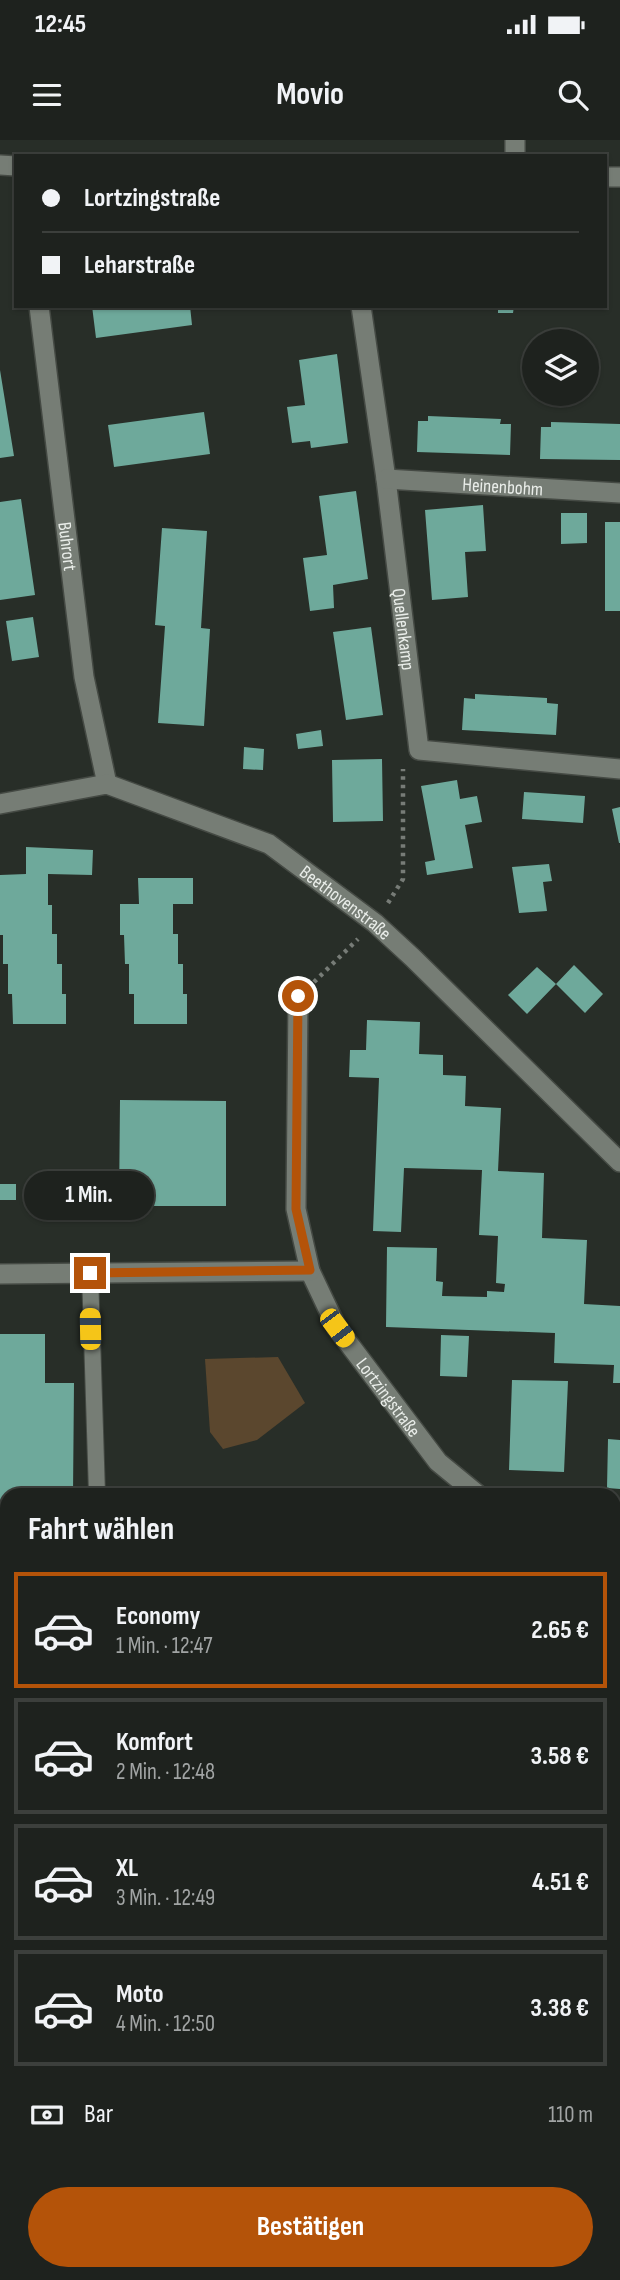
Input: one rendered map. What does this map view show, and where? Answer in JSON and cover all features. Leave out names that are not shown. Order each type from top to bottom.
[{"type":"street","name":"Buhrort","points":[[39,308],[84,677],[107,784]]},
{"type":"street","name":"Quellenkamp","points":[[361,308],[386,479],[419,750]]},
{"type":"street","name":"Heinenbohm","points":[[386,479],[620,493]]},
{"type":"street","points":[[419,750],[620,769]]},
{"type":"street","points":[[0,804],[107,784]]},
{"type":"street","name":"Beethovenstraße","points":[[107,784],[269,844],[375,923],[620,1162]]},
{"type":"street","name":"Lortzingstraße","points":[[298,996],[296,1209],[310,1270],[337,1328],[438,1462],[470,1488]]},
{"type":"street","points":[[0,1274],[310,1270]]},
{"type":"lane","points":[[90,1273],[97,1488]]},
{"type":"path","points":[[298,996],[375,923],[403,879],[403,766],[419,750]]},
{"type":"shaded area","points":[[278,1357],[305,1403],[257,1440],[223,1449],[210,1432],[205,1359]]},
{"type":"building","points":[[92,308],[190,308],[192,325],[96,338]]},
{"type":"building","points":[[275,308],[313,308],[313,309]]},
{"type":"building","points":[[498,308],[514,308],[513,313],[498,313]]},
{"type":"building","points":[[337,354],[348,443],[311,448],[310,441],[292,443],[287,407],[305,405],[299,360]]},
{"type":"building","points":[[0,370],[14,456],[0,458]]},
{"type":"building","points":[[204,412],[210,454],[114,467],[108,425]]},
{"type":"building","points":[[428,416],[501,419],[500,424],[511,424],[510,455],[417,452],[418,421],[428,421]]},
{"type":"building","points":[[551,422],[620,424],[620,460],[540,459],[541,427],[551,427]]},
{"type":"building","points":[[356,491],[368,579],[333,585],[334,608],[310,611],[303,558],[327,555],[319,496]]},
{"type":"building","points":[[21,499],[35,595],[0,600],[0,502]]},
{"type":"building","points":[[483,505],[486,551],[465,552],[468,597],[432,600],[425,510]]},
{"type":"building","points":[[561,513],[587,513],[587,543],[561,544]]},
{"type":"building","points":[[605,522],[620,522],[620,611],[605,611]]},
{"type":"building","points":[[162,528],[207,531],[201,628],[210,629],[204,726],[158,723],[165,626],[155,625]]},
{"type":"building","points":[[33,617],[39,657],[12,661],[6,621]]},
{"type":"building","points":[[371,627],[383,715],[346,720],[333,632]]},
{"type":"building","points":[[475,694],[547,698],[547,703],[558,704],[556,735],[462,730],[464,698],[475,699]]},
{"type":"building","points":[[321,730],[323,746],[298,749],[296,734]]},
{"type":"building","points":[[244,747],[264,749],[263,770],[243,769]]},
{"type":"building","points":[[382,759],[383,821],[333,822],[332,760]]},
{"type":"building","points":[[457,780],[460,799],[477,796],[482,822],[465,825],[473,868],[427,875],[425,862],[435,860],[421,786]]},
{"type":"building","points":[[524,792],[585,796],[583,823],[522,819]]},
{"type":"building","points":[[620,807],[620,843],[619,843],[612,809]]},
{"type":"building","points":[[26,847],[93,850],[92,875],[48,874],[48,905],[52,905],[52,934],[57,934],[57,964],[62,964],[66,1024],[13,1024],[12,994],[8,994],[8,964],[3,964],[3,935],[0,935],[0,875],[26,874]]},
{"type":"building","points":[[549,864],[552,881],[543,882],[547,911],[519,913],[512,867]]},
{"type":"building","points":[[138,878],[193,878],[193,904],[173,904],[173,934],[178,934],[178,964],[183,964],[183,994],[187,994],[187,1024],[134,1024],[134,994],[129,994],[129,964],[125,964],[124,935],[120,935],[120,904],[139,904]]},
{"type":"building","points":[[574,965],[603,994],[585,1013],[556,984]]},
{"type":"building","points":[[537,967],[556,984],[527,1014],[508,995]]},
{"type":"building","points":[[367,1020],[420,1022],[419,1054],[443,1055],[443,1075],[466,1076],[465,1106],[501,1108],[498,1171],[544,1173],[542,1238],[587,1240],[584,1304],[620,1306],[620,1383],[613,1383],[614,1365],[554,1363],[555,1333],[386,1327],[387,1247],[437,1248],[436,1281],[443,1282],[442,1296],[487,1297],[487,1291],[504,1292],[505,1284],[496,1283],[498,1236],[479,1235],[482,1170],[404,1168],[401,1232],[373,1231],[379,1078],[349,1077],[350,1050],[366,1050]]},
{"type":"building","points":[[120,1100],[226,1101],[226,1206],[119,1206]]},
{"type":"building","points":[[0,1184],[16,1184],[16,1200],[0,1200]]},
{"type":"building","points":[[0,1334],[45,1334],[45,1383],[74,1383],[73,1488],[0,1488]]},
{"type":"building","points":[[441,1335],[469,1336],[467,1377],[440,1376]]},
{"type":"building","points":[[512,1380],[568,1381],[564,1472],[509,1470]]},
{"type":"building","points":[[608,1439],[620,1440],[620,1488],[607,1488]]},
{"type":"route","points":[[90,1273],[310,1270],[296,1209],[298,996]]}]
